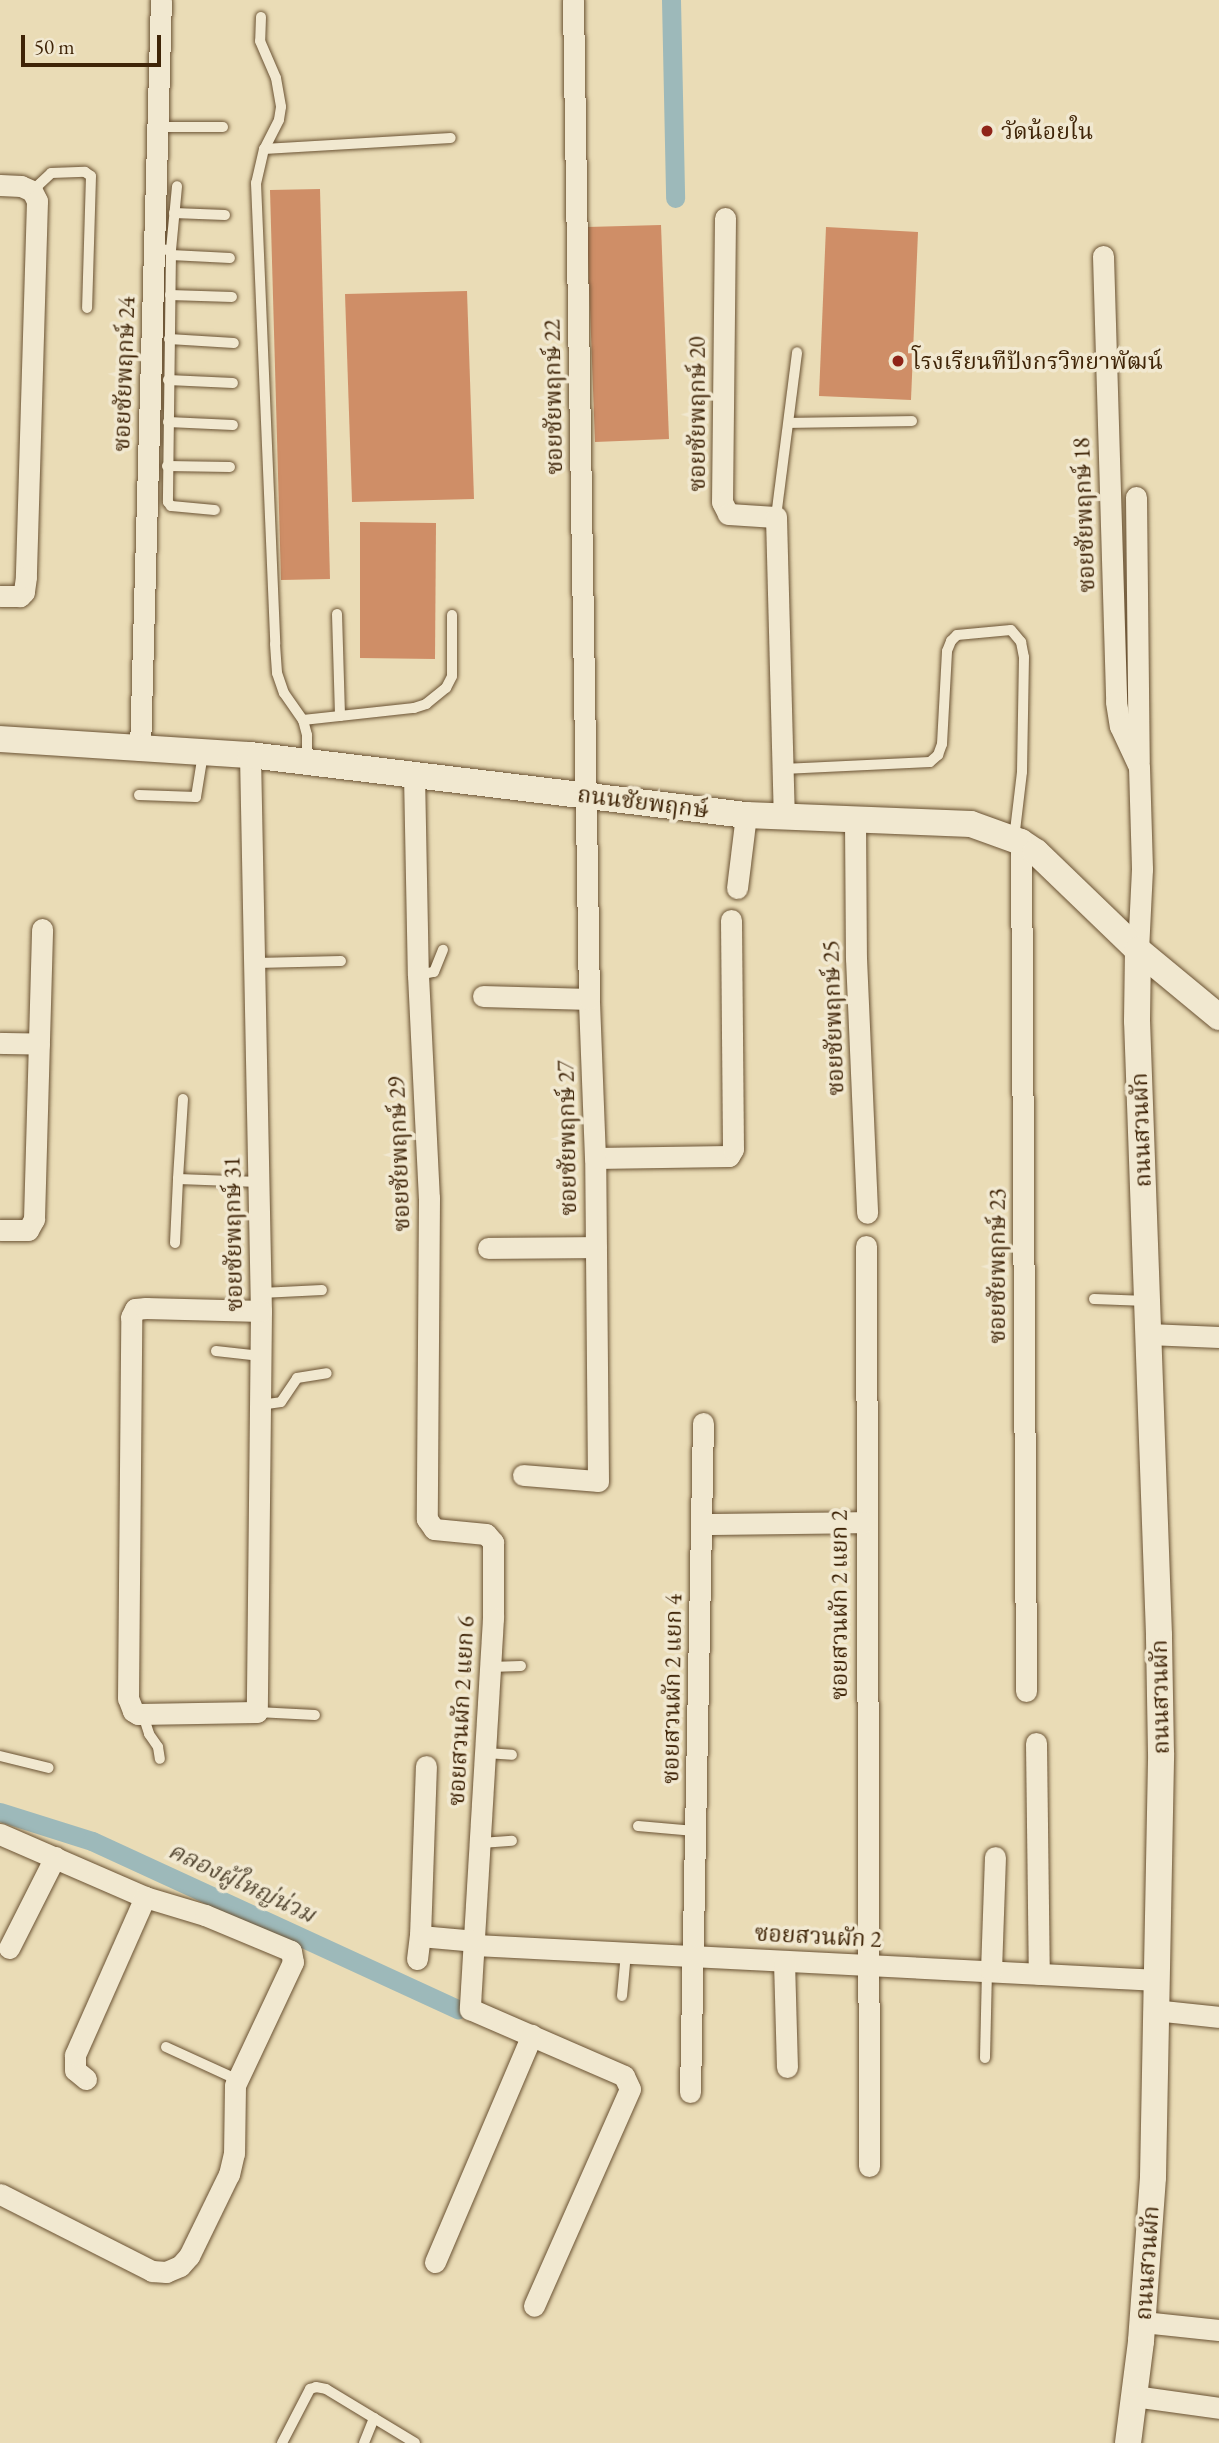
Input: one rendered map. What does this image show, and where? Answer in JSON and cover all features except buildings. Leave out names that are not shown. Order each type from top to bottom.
[{"type":"street","name":"ซอยชัยพฤกษ์ 24","points":[[140,750],[165,251],[158,127],[161,0]]},
{"type":"street","name":"ซอยชัยพฤกษ์ 22","points":[[573,0],[586,794]]},
{"type":"street","points":[[0,185],[21,186],[32,191],[37,201],[26,577],[24,592],[20,596],[0,596]]},
{"type":"street","name":"ซอยชัยพฤกษ์ 20","points":[[725,218],[722,502],[728,514],[776,517]]},
{"type":"street","name":"ซอยชัยพฤกษ์ 18","points":[[1102,256],[1116,702],[1120,726],[1139,767]]},
{"type":"street","name":"ซอยชัยพฤกษ์ 18","points":[[1136,497],[1142,869],[1138,950]]},
{"type":"street","points":[[776,517],[785,816]]},
{"type":"street","name":"ถนนชัยพฤกษ์","points":[[0,739],[250,755],[746,815],[971,824],[1018,841],[1087,898],[1138,950],[1219,1017]]},
{"type":"street","name":"ซอยชัยพฤกษ์ 31","points":[[250,755],[261,1302],[257,1712]]},
{"type":"street","name":"ซอยชัยพฤกษ์ 29","points":[[414,774],[418,975],[429,1198],[427,1519],[434,1529]]},
{"type":"street","name":"ซอยชัยพฤกษ์ 27","points":[[523,1475],[598,1481],[595,1158],[586,794]]},
{"type":"street","points":[[737,888],[746,815]]},
{"type":"street","name":"ซอยชัยพฤกษ์ 25","points":[[855,820],[856,958],[867,1213]]},
{"type":"street","name":"ซอยชัยพฤกษ์ 23","points":[[1018,841],[1026,1691]]},
{"type":"street","points":[[595,1158],[718,1159],[729,1156],[733,1149],[731,920]]},
{"type":"street","points":[[0,1230],[28,1230],[34,1219],[42,929]]},
{"type":"street","name":"ถนนสวนผัก","points":[[1128,2443],[1143,2322],[1153,2177],[1154,2010],[1158,1980],[1159,1634],[1137,1021],[1138,950]]},
{"type":"street","points":[[483,996],[589,999]]},
{"type":"street","points":[[0,1043],[39,1044]]},
{"type":"street","name":"ซอยสวนผัก 2 แยก 2","points":[[866,1246],[869,2166]]},
{"type":"street","points":[[488,1248],[596,1247]]},
{"type":"street","points":[[257,1712],[143,1715],[133,1711],[128,1698],[131,1317],[135,1309],[261,1302]]},
{"type":"street","points":[[1148,1334],[1219,1337]]},
{"type":"street","name":"ซอยสวนผัก 2 แยก 4","points":[[690,2092],[703,1423]]},
{"type":"street","points":[[702,1524],[865,1522]]},
{"type":"street","name":"ซอยสวนผัก 2 แยก 6","points":[[434,1529],[486,1534],[491,1538],[490,1667],[470,2009],[532,2035]]},
{"type":"street","points":[[1037,1743],[1039,1974]]},
{"type":"street","points":[[417,1959],[426,1766]]},
{"type":"street","points":[[0,1834],[145,1897],[205,1915],[291,1951],[293,1962],[238,2080],[233,2101],[234,2152],[229,2174],[189,2256],[180,2266],[166,2272],[152,2272],[0,2194]]},
{"type":"street","points":[[9,1948],[55,1857]]},
{"type":"street","points":[[989,1971],[995,1857]]},
{"type":"street","points":[[86,2079],[75,2070],[75,2055],[145,1897]]},
{"type":"street","name":"ซอยสวนผัก 2","points":[[419,1936],[475,1943],[626,1953],[1158,1980]]},
{"type":"street","points":[[784,1961],[787,2067]]},
{"type":"street","points":[[1154,2010],[1219,2017]]},
{"type":"street","points":[[435,2262],[532,2035],[624,2076],[630,2089],[534,2306]]},
{"type":"street","points":[[1143,2322],[1219,2330]]},
{"type":"street","points":[[1134,2396],[1219,2407]]},
{"type":"lane","points":[[261,17],[260,41],[276,78],[281,107],[279,120],[264,149],[256,183],[275,644],[277,673],[284,693],[303,720],[307,735],[307,762]]},
{"type":"lane","points":[[158,127],[223,127]]},
{"type":"lane","points":[[264,149],[451,138]]},
{"type":"lane","points":[[32,191],[51,173],[85,172],[91,176],[87,308]]},
{"type":"lane","points":[[177,186],[165,251],[170,295],[166,496],[171,506],[215,510]]},
{"type":"lane","points":[[174,213],[225,215]]},
{"type":"lane","points":[[165,251],[230,258]]},
{"type":"lane","points":[[170,295],[232,298]]},
{"type":"lane","points":[[169,339],[234,343]]},
{"type":"lane","points":[[776,517],[797,352]]},
{"type":"lane","points":[[169,380],[233,383]]},
{"type":"lane","points":[[789,423],[912,421]]},
{"type":"lane","points":[[168,422],[233,425]]},
{"type":"lane","points":[[167,466],[230,467]]},
{"type":"lane","points":[[337,614],[340,716]]},
{"type":"lane","points":[[303,720],[414,708],[426,704],[446,688],[452,676],[452,615]]},
{"type":"lane","points":[[783,769],[930,762],[939,755],[942,744],[947,651],[951,641],[957,635],[1011,630],[1021,642],[1024,657],[1018,841]]},
{"type":"lane","points":[[139,795],[190,799],[195,797],[203,754]]},
{"type":"lane","points":[[418,975],[433,972],[443,950]]},
{"type":"lane","points":[[256,963],[341,961]]},
{"type":"lane","points":[[175,1243],[183,1099]]},
{"type":"lane","points":[[178,1180],[259,1182]]},
{"type":"lane","points":[[261,1302],[322,1290]]},
{"type":"lane","points":[[1094,1299],[1147,1301]]},
{"type":"lane","points":[[216,1351],[261,1356]]},
{"type":"lane","points":[[260,1405],[281,1402],[297,1378],[327,1373]]},
{"type":"lane","points":[[490,1667],[521,1666]]},
{"type":"lane","points":[[257,1712],[316,1715]]},
{"type":"lane","points":[[143,1715],[149,1734],[158,1747],[160,1759]]},
{"type":"lane","points":[[486,1753],[512,1755]]},
{"type":"lane","points":[[0,1756],[49,1768]]},
{"type":"lane","points":[[638,1826],[695,1831]]},
{"type":"lane","points":[[481,1843],[512,1841]]},
{"type":"lane","points":[[622,1996],[626,1953]]},
{"type":"lane","points":[[985,2058],[989,1971]]},
{"type":"lane","points":[[166,2047],[238,2080]]},
{"type":"lane","points":[[283,2443],[310,2389],[316,2387],[326,2389],[415,2443]]},
{"type":"lane","points":[[364,2443],[374,2418]]},
{"type":"waterway","points":[[671,0],[675,198]]},
{"type":"waterway","name":"คลองผู้ใหญ่น่วม","points":[[0,1812],[92,1841],[458,2009]]},
{"type":"place","name":"วัดน้อยใน","points":[[987,131]]},
{"type":"place","name":"โรงเรียนทีปังกรวิทยาพัฒน์","points":[[898,361]]}]
